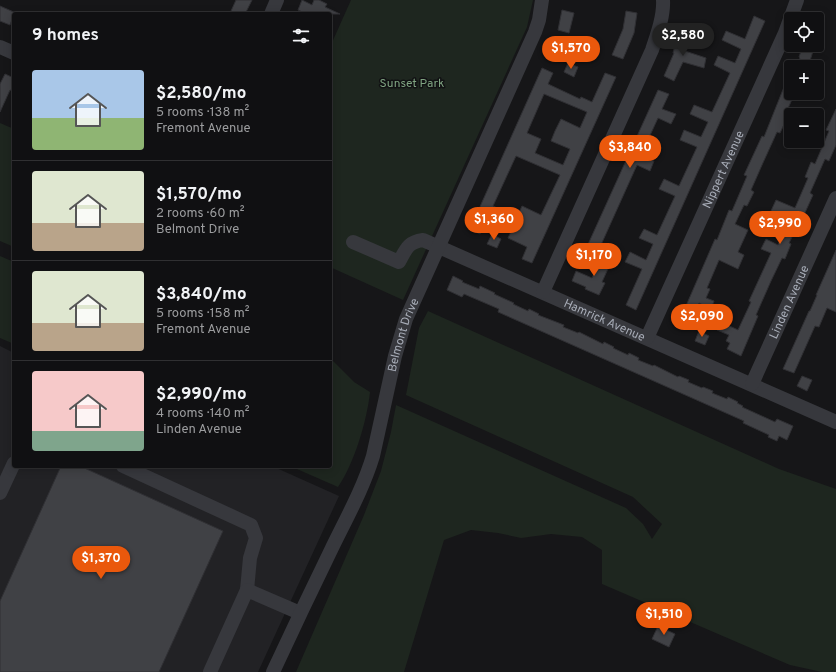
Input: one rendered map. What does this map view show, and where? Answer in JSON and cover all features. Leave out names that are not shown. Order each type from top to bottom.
[{"type":"street","points":[[272,12],[277,0]]},
{"type":"street","name":"Belmont Drive","points":[[274,672],[300,613],[358,494],[368,470],[406,319],[535,32],[539,20],[542,0]]},
{"type":"street","points":[[543,292],[652,50],[663,0]]},
{"type":"street","name":"Nippert Avenue","points":[[647,338],[785,33],[796,0]]},
{"type":"street","points":[[0,47],[12,52]]},
{"type":"street","name":"Linden Avenue","points":[[752,384],[836,198]]},
{"type":"street","name":"Hamrick Avenue","points":[[353,242],[399,262],[406,248],[414,241],[423,240],[836,422]]},
{"type":"street","points":[[0,493],[12,467]]},
{"type":"street","points":[[127,468],[251,525],[256,538],[250,558],[247,590],[210,672]]},
{"type":"street","points":[[247,590],[300,613]]},
{"type":"shaded area","points":[[0,346],[12,352],[12,468],[276,468],[339,496],[258,672],[0,672]]},
{"type":"green space","name":"Sunset Park","points":[[351,0],[533,0],[527,27],[403,300],[332,268],[332,43]]},
{"type":"green space","points":[[0,123],[12,128],[12,246],[0,241]]},
{"type":"green space","points":[[0,256],[12,261],[12,343],[0,338]]},
{"type":"green space","points":[[428,311],[779,469],[836,489],[836,672],[822,672],[790,665],[602,584],[602,550],[582,537],[551,534],[521,538],[498,533],[471,530],[444,540],[404,672],[296,672],[364,515],[381,471],[396,405],[626,508],[643,524],[652,539],[662,524],[633,497],[406,395],[419,328]]},
{"type":"green space","points":[[332,360],[354,382],[370,392],[366,416],[359,442],[344,478],[338,487],[295,468],[332,468]]},
{"type":"building","points":[[236,0],[252,0],[246,12],[231,11]]},
{"type":"building","points":[[302,0],[312,5],[314,0],[319,0],[327,4],[325,7],[340,14],[332,14],[332,12],[302,12],[298,10]]},
{"type":"building","points":[[0,6],[14,12],[12,12],[10,25],[0,21]]},
{"type":"building","points":[[562,10],[574,13],[569,33],[558,30]]},
{"type":"building","points":[[626,11],[637,13],[634,33],[623,59],[612,55],[623,29]]},
{"type":"building","points":[[754,16],[765,21],[636,310],[626,305],[642,269],[625,262],[630,252],[646,260],[653,244],[639,238],[644,229],[657,235],[675,196],[659,189],[664,179],[679,186],[697,147],[680,140],[684,130],[701,137],[708,122],[690,114],[694,105],[712,112],[730,73],[714,65],[718,56],[735,63],[741,49],[722,40],[726,31],[745,39]]},
{"type":"building","points":[[678,32],[690,36],[685,51],[706,58],[704,68],[683,62],[674,81],[664,76],[674,53]]},
{"type":"building","points":[[801,52],[813,52],[810,60],[799,60]]},
{"type":"building","points":[[568,63],[578,67],[574,77],[564,72]]},
{"type":"building","points":[[542,68],[553,73],[548,84],[580,99],[581,97],[592,102],[605,73],[616,77],[532,263],[522,259],[527,247],[508,238],[513,227],[489,216],[480,234],[470,229]],"holes":[[[544,94],[587,112],[580,128],[561,119],[555,131],[551,141],[570,149],[563,165],[535,153],[541,139],[527,133]],[[516,156],[560,175],[541,215],[522,206],[517,217],[493,206]]]},
{"type":"building","points":[[5,74],[12,77],[12,90],[10,90],[0,112],[0,84]]},
{"type":"building","points":[[784,87],[784,100],[792,100],[788,108],[784,108],[784,124],[780,133],[777,132],[751,190],[754,192],[747,206],[744,205],[735,224],[748,230],[738,252],[744,255],[738,269],[719,260],[707,288],[710,289],[706,298],[714,301],[711,309],[699,303],[693,319],[696,320],[692,328],[679,322],[715,239],[717,240],[729,210],[732,211],[747,176],[744,175],[762,136],[764,137]]},
{"type":"building","points":[[658,90],[669,94],[662,109],[676,114],[671,124],[658,118],[641,155],[654,161],[650,171],[637,165],[596,256],[585,251]]},
{"type":"building","points":[[836,109],[836,145],[829,161],[825,159],[810,193],[813,195],[798,228],[797,227],[789,243],[791,244],[785,259],[782,258],[771,281],[756,315],[758,316],[741,356],[727,349],[730,343],[726,341],[729,335],[717,330],[721,322],[738,330],[751,302],[749,301],[771,253],[761,249],[766,239],[778,245],[785,229],[782,227],[786,219],[770,213],[776,200],[795,208],[808,178],[805,177],[811,162],[815,164],[822,148],[824,148],[824,143],[829,131],[826,130]]},
{"type":"building","points":[[492,234],[501,239],[497,248],[487,244]]},
{"type":"building","points":[[836,250],[836,312],[827,308],[819,327],[815,326],[794,373],[783,369],[810,311]]},
{"type":"building","points":[[602,255],[612,260],[602,282],[605,283],[599,295],[572,281],[576,271],[592,278]]},
{"type":"building","points":[[453,276],[463,281],[462,282],[479,289],[480,286],[528,311],[529,309],[539,314],[538,315],[564,325],[563,327],[578,333],[579,332],[603,344],[604,342],[628,355],[629,353],[639,358],[638,360],[653,366],[654,365],[678,377],[679,376],[689,380],[688,382],[713,391],[712,393],[727,399],[728,397],[738,402],[737,403],[743,406],[742,407],[775,422],[777,419],[793,426],[787,440],[779,436],[777,441],[768,437],[769,435],[743,423],[744,421],[498,312],[499,309],[464,294],[462,297],[447,290]]},
{"type":"building","points":[[699,331],[709,336],[705,345],[695,341]]},
{"type":"building","points":[[802,376],[812,380],[807,391],[797,386]]},
{"type":"building","points":[[60,468],[84,468],[223,531],[159,672],[0,672],[0,601]]},
{"type":"building","points":[[658,626],[675,634],[669,647],[652,639]]}]
